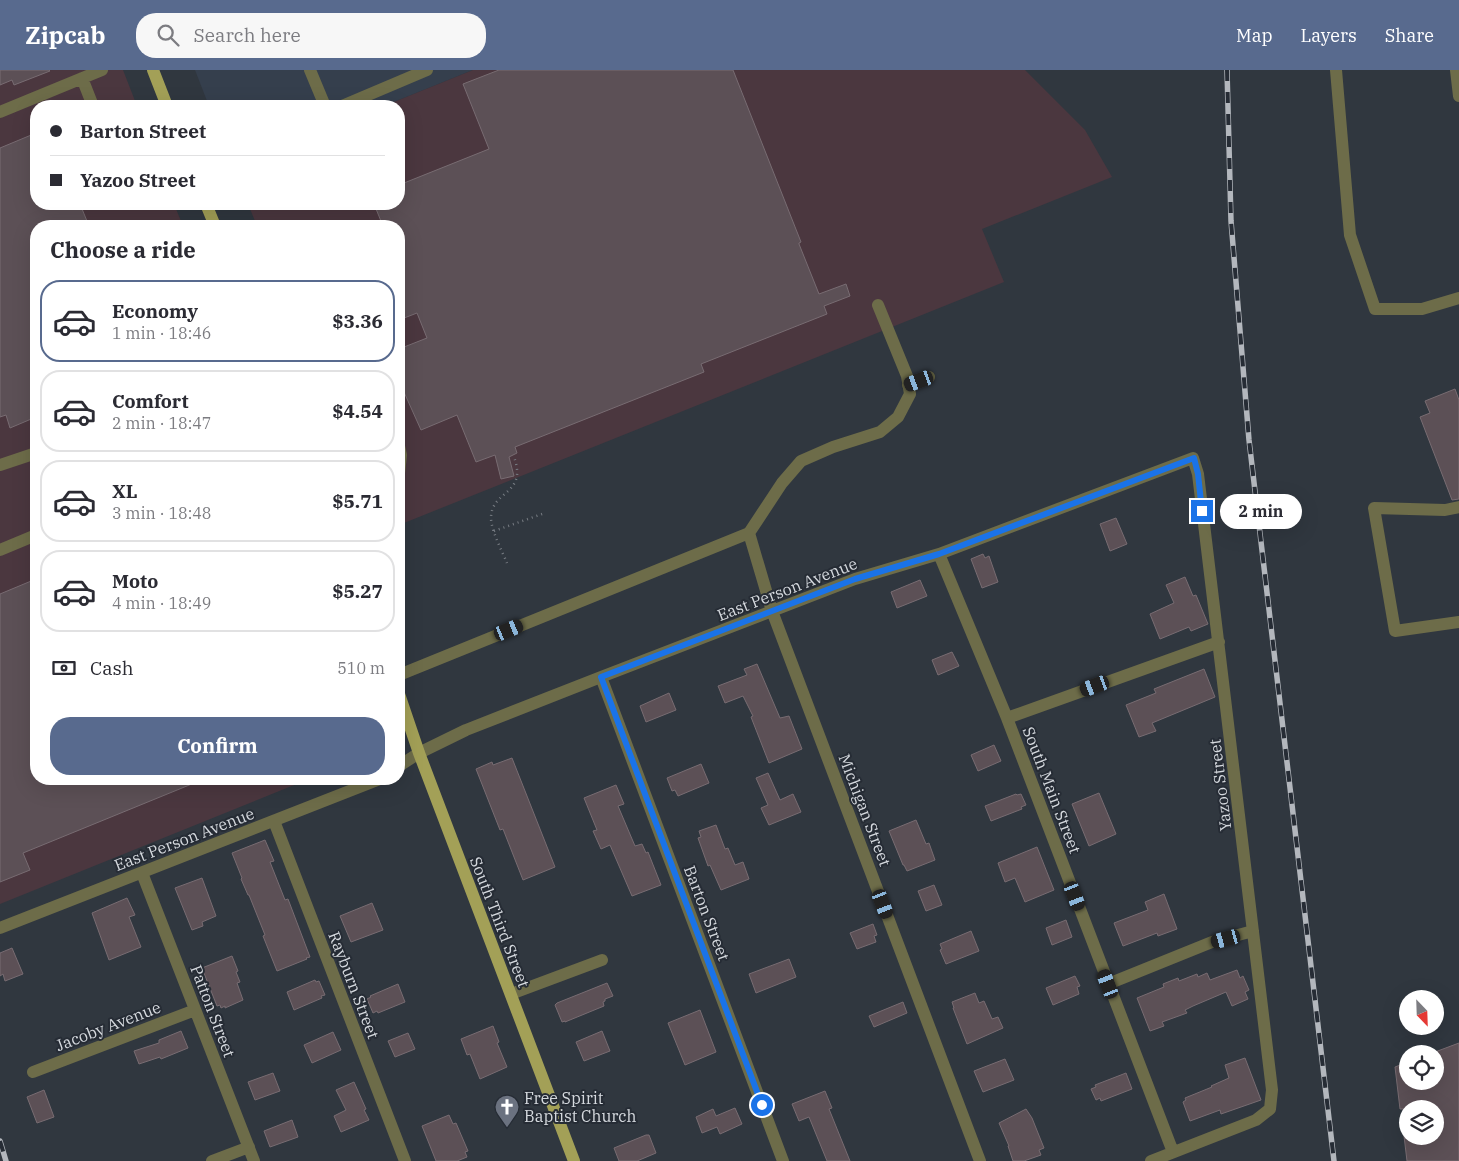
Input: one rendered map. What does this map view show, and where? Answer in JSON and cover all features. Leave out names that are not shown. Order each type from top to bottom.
[{"type":"main road","points":[[153,70],[165,100]]},
{"type":"main road","name":"South Third Street","points":[[405,712],[574,1161]]},
{"type":"street","points":[[0,112],[102,70]]},
{"type":"street","points":[[310,70],[322,100]]},
{"type":"street","points":[[356,100],[427,70]]},
{"type":"street","points":[[1336,70],[1350,235],[1375,310],[1422,309],[1459,298]]},
{"type":"street","points":[[1456,70],[1459,96]]},
{"type":"street","points":[[82,78],[90,100]]},
{"type":"street","points":[[405,673],[748,533],[782,483],[801,461],[833,447],[880,432],[898,417],[910,394],[904,369],[878,305]]},
{"type":"street","points":[[908,385],[929,377]]},
{"type":"street","points":[[0,465],[30,455]]},
{"type":"street","name":"East Person Avenue","points":[[405,762],[419,753],[466,730],[855,579],[939,554],[1194,458]]},
{"type":"street","name":"Yazoo Street","points":[[1174,1152],[1256,1120],[1270,1109],[1272,1090],[1219,642],[1198,474],[1194,458]]},
{"type":"street","points":[[1459,507],[1446,510],[1374,508],[1395,631],[1459,622]]},
{"type":"street","name":"Michigan Street","points":[[748,533],[772,611],[980,1161]]},
{"type":"street","points":[[0,550],[30,537]]},
{"type":"street","name":"South Main Street","points":[[939,554],[1007,718],[1174,1152]]},
{"type":"street","points":[[1007,718],[1219,642]]},
{"type":"street","name":"Barton Street","points":[[601,677],[783,1161]]},
{"type":"street","name":"East Person Avenue","points":[[0,928],[365,785]]},
{"type":"street","name":"Rayburn Street","points":[[274,821],[405,1161]]},
{"type":"street","name":"Patton Street","points":[[142,873],[254,1161]]},
{"type":"street","points":[[1108,984],[1212,942],[1253,931]]},
{"type":"street","points":[[511,994],[602,960]]},
{"type":"street","name":"Jacoby Avenue","points":[[33,1072],[195,1010]]},
{"type":"street","points":[[212,1161],[249,1147]]},
{"type":"street","points":[[1151,1161],[1174,1152]]},
{"type":"path","points":[[507,562],[494,531],[491,517],[497,502],[513,486],[517,479],[518,472],[514,456]]},
{"type":"path","points":[[494,531],[545,513]]},
{"type":"shaded area","points":[[0,70],[123,70],[135,100],[30,100],[30,210],[176,210],[181,220],[30,220],[30,785],[294,785],[0,904]]},
{"type":"shaded area","points":[[195,70],[473,70],[399,100],[207,100]]},
{"type":"shaded area","points":[[473,70],[1025,70],[1085,130],[1112,177],[982,229],[1004,282],[405,523],[405,220],[255,220],[250,210],[405,210],[405,100],[399,100]]},
{"type":"building","points":[[0,70],[50,71],[14,85],[12,80],[0,85]]},
{"type":"building","points":[[499,70],[733,70],[801,242],[799,244],[819,294],[846,284],[850,296],[824,306],[827,314],[701,364],[704,372],[515,447],[517,453],[509,457],[514,476],[501,479],[495,455],[476,462],[457,415],[421,430],[405,394],[405,347],[427,338],[417,313],[405,318],[405,220],[381,220],[376,210],[405,210],[405,183],[489,149],[463,84]]},
{"type":"building","points":[[30,136],[30,210],[82,210],[87,220],[30,220],[30,420],[10,428],[6,415],[0,417],[0,148]]},
{"type":"building","points":[[1455,389],[1459,400],[1459,499],[1452,500],[1420,417],[1430,413],[1425,401]]},
{"type":"building","points":[[1116,518],[1127,544],[1110,551],[1100,524]]},
{"type":"building","points":[[983,554],[985,558],[989,556],[998,582],[982,588],[971,559]]},
{"type":"building","points":[[1185,577],[1193,596],[1196,595],[1208,624],[1191,631],[1189,627],[1160,639],[1150,614],[1174,603],[1166,585]]},
{"type":"building","points":[[920,580],[927,596],[897,608],[891,592]]},
{"type":"building","points":[[30,582],[30,785],[189,785],[23,853],[30,870],[0,882],[0,594]]},
{"type":"building","points":[[952,652],[959,666],[938,675],[932,660]]},
{"type":"building","points":[[757,664],[780,718],[789,716],[802,749],[769,763],[751,717],[753,716],[743,696],[725,703],[718,686],[747,675],[744,669]]},
{"type":"building","points":[[1204,669],[1215,697],[1152,723],[1156,731],[1139,737],[1126,705],[1156,693],[1154,689]]},
{"type":"building","points":[[669,693],[676,710],[646,722],[640,706]]},
{"type":"building","points":[[994,745],[1001,761],[978,771],[971,755]]},
{"type":"building","points":[[512,758],[555,867],[523,880],[503,829],[500,830],[476,769],[492,762],[493,765]]},
{"type":"building","points":[[701,764],[709,783],[678,796],[675,790],[672,791],[667,778]]},
{"type":"building","points":[[768,773],[780,800],[793,794],[801,812],[769,825],[761,808],[768,805],[756,778]]},
{"type":"building","points":[[616,785],[624,804],[618,806],[635,846],[642,844],[646,853],[648,852],[661,885],[632,896],[610,845],[601,849],[593,831],[597,830],[584,798]]},
{"type":"building","points":[[1099,793],[1116,834],[1089,846],[1072,804]]},
{"type":"building","points":[[1016,794],[1021,794],[1026,805],[1021,807],[1022,809],[991,821],[985,806]]},
{"type":"building","points":[[916,820],[926,844],[929,843],[935,860],[907,871],[889,831]]},
{"type":"building","points":[[716,825],[725,849],[728,848],[735,865],[743,862],[749,879],[721,890],[710,865],[708,866],[698,838],[701,837],[699,831]]},
{"type":"building","points":[[265,840],[274,861],[270,862],[285,900],[288,899],[310,957],[277,971],[263,936],[265,935],[232,853]]},
{"type":"building","points":[[1037,847],[1054,890],[1025,902],[1015,878],[1005,882],[998,863]]},
{"type":"building","points":[[202,878],[216,916],[202,922],[203,926],[192,930],[175,888]]},
{"type":"building","points":[[934,885],[942,905],[926,911],[918,891]]},
{"type":"building","points":[[1164,894],[1177,929],[1158,936],[1157,933],[1123,946],[1114,923],[1148,910],[1145,902]]},
{"type":"building","points":[[127,898],[135,915],[129,917],[141,947],[109,960],[92,913]]},
{"type":"building","points":[[372,903],[383,930],[351,942],[340,916]]},
{"type":"building","points":[[1066,920],[1072,937],[1052,945],[1046,928]]},
{"type":"building","points":[[873,924],[877,935],[874,936],[876,942],[857,949],[850,933]]},
{"type":"building","points":[[971,931],[979,951],[946,964],[940,950],[942,949],[940,944]]},
{"type":"building","points":[[12,948],[23,974],[5,981],[3,974],[0,976],[0,953]]},
{"type":"building","points":[[232,956],[238,971],[236,972],[240,982],[237,983],[243,1000],[221,1008],[220,1005],[217,1006],[202,968]]},
{"type":"building","points":[[789,959],[796,977],[756,993],[749,974]]},
{"type":"building","points":[[1237,970],[1240,978],[1243,976],[1249,990],[1245,992],[1248,999],[1232,1006],[1226,992],[1185,1010],[1187,1013],[1162,1022],[1164,1026],[1150,1031],[1137,998],[1164,987],[1163,984],[1178,978],[1179,981],[1197,974],[1198,977],[1207,973],[1210,980]]},
{"type":"building","points":[[1075,976],[1080,986],[1077,987],[1079,994],[1053,1005],[1046,988]]},
{"type":"building","points":[[315,980],[316,982],[319,981],[325,995],[294,1010],[287,992]]},
{"type":"building","points":[[607,983],[613,996],[605,999],[603,1002],[604,1006],[562,1022],[555,1005],[557,1003]]},
{"type":"building","points":[[398,984],[405,1002],[378,1013],[377,1011],[373,1013],[367,999]]},
{"type":"building","points":[[975,993],[979,1003],[984,1001],[992,1019],[998,1017],[1003,1028],[967,1044],[952,1002]]},
{"type":"building","points":[[903,1002],[907,1013],[874,1027],[869,1016]]},
{"type":"building","points":[[700,1010],[716,1052],[685,1065],[668,1023]]},
{"type":"building","points":[[493,1026],[499,1042],[497,1043],[507,1067],[480,1079],[470,1054],[467,1055],[461,1039]]},
{"type":"building","points":[[181,1031],[188,1048],[161,1059],[160,1057],[139,1064],[134,1051],[159,1043],[159,1040]]},
{"type":"building","points":[[602,1031],[610,1051],[584,1061],[576,1042]]},
{"type":"building","points":[[333,1032],[341,1050],[312,1063],[304,1045]]},
{"type":"building","points":[[408,1033],[415,1049],[395,1057],[388,1041]]},
{"type":"building","points":[[1459,1043],[1459,1161],[1407,1161],[1405,1145],[1444,1145],[1444,1100],[1399,1101],[1395,1067],[1399,1065],[1399,1090],[1444,1090],[1444,1049]]},
{"type":"building","points":[[1245,1058],[1261,1100],[1221,1114],[1220,1110],[1190,1121],[1183,1102],[1186,1100],[1185,1098],[1229,1078],[1225,1065]]},
{"type":"building","points":[[1005,1059],[1014,1080],[983,1092],[974,1071]]},
{"type":"building","points":[[273,1073],[280,1091],[255,1100],[248,1082]]},
{"type":"building","points":[[1126,1073],[1132,1089],[1101,1101],[1100,1098],[1096,1100],[1091,1089],[1096,1087],[1095,1085]]},
{"type":"building","points":[[354,1082],[369,1120],[341,1132],[334,1116],[346,1110],[336,1090]]},
{"type":"building","points":[[44,1090],[54,1117],[37,1123],[27,1097]]},
{"type":"building","points":[[825,1091],[832,1108],[829,1109],[850,1161],[827,1161],[809,1117],[799,1121],[792,1104]]},
{"type":"building","points":[[735,1108],[742,1124],[720,1134],[717,1127],[702,1133],[696,1117],[713,1109],[716,1116]]},
{"type":"building","points":[[1026,1109],[1032,1118],[1044,1148],[1039,1150],[1041,1155],[1024,1161],[1013,1161],[999,1123]]},
{"type":"building","points":[[449,1115],[453,1124],[456,1123],[468,1151],[465,1152],[467,1157],[457,1161],[436,1161],[422,1126]]},
{"type":"building","points":[[292,1120],[298,1137],[270,1147],[264,1131]]},
{"type":"building","points":[[649,1135],[656,1153],[637,1161],[619,1161],[614,1148]]},
{"type":"railway","points":[[1227,70],[1231,221],[1249,440],[1334,1161]]},
{"type":"railway","points":[[0,1141],[6,1161]]},
{"type":"place","name":"Free Spirit Baptist Church","points":[[507,1128]]},
{"type":"route","points":[[762,1105],[601,677],[855,579],[939,554],[1194,458],[1198,474],[1202,511]]}]
